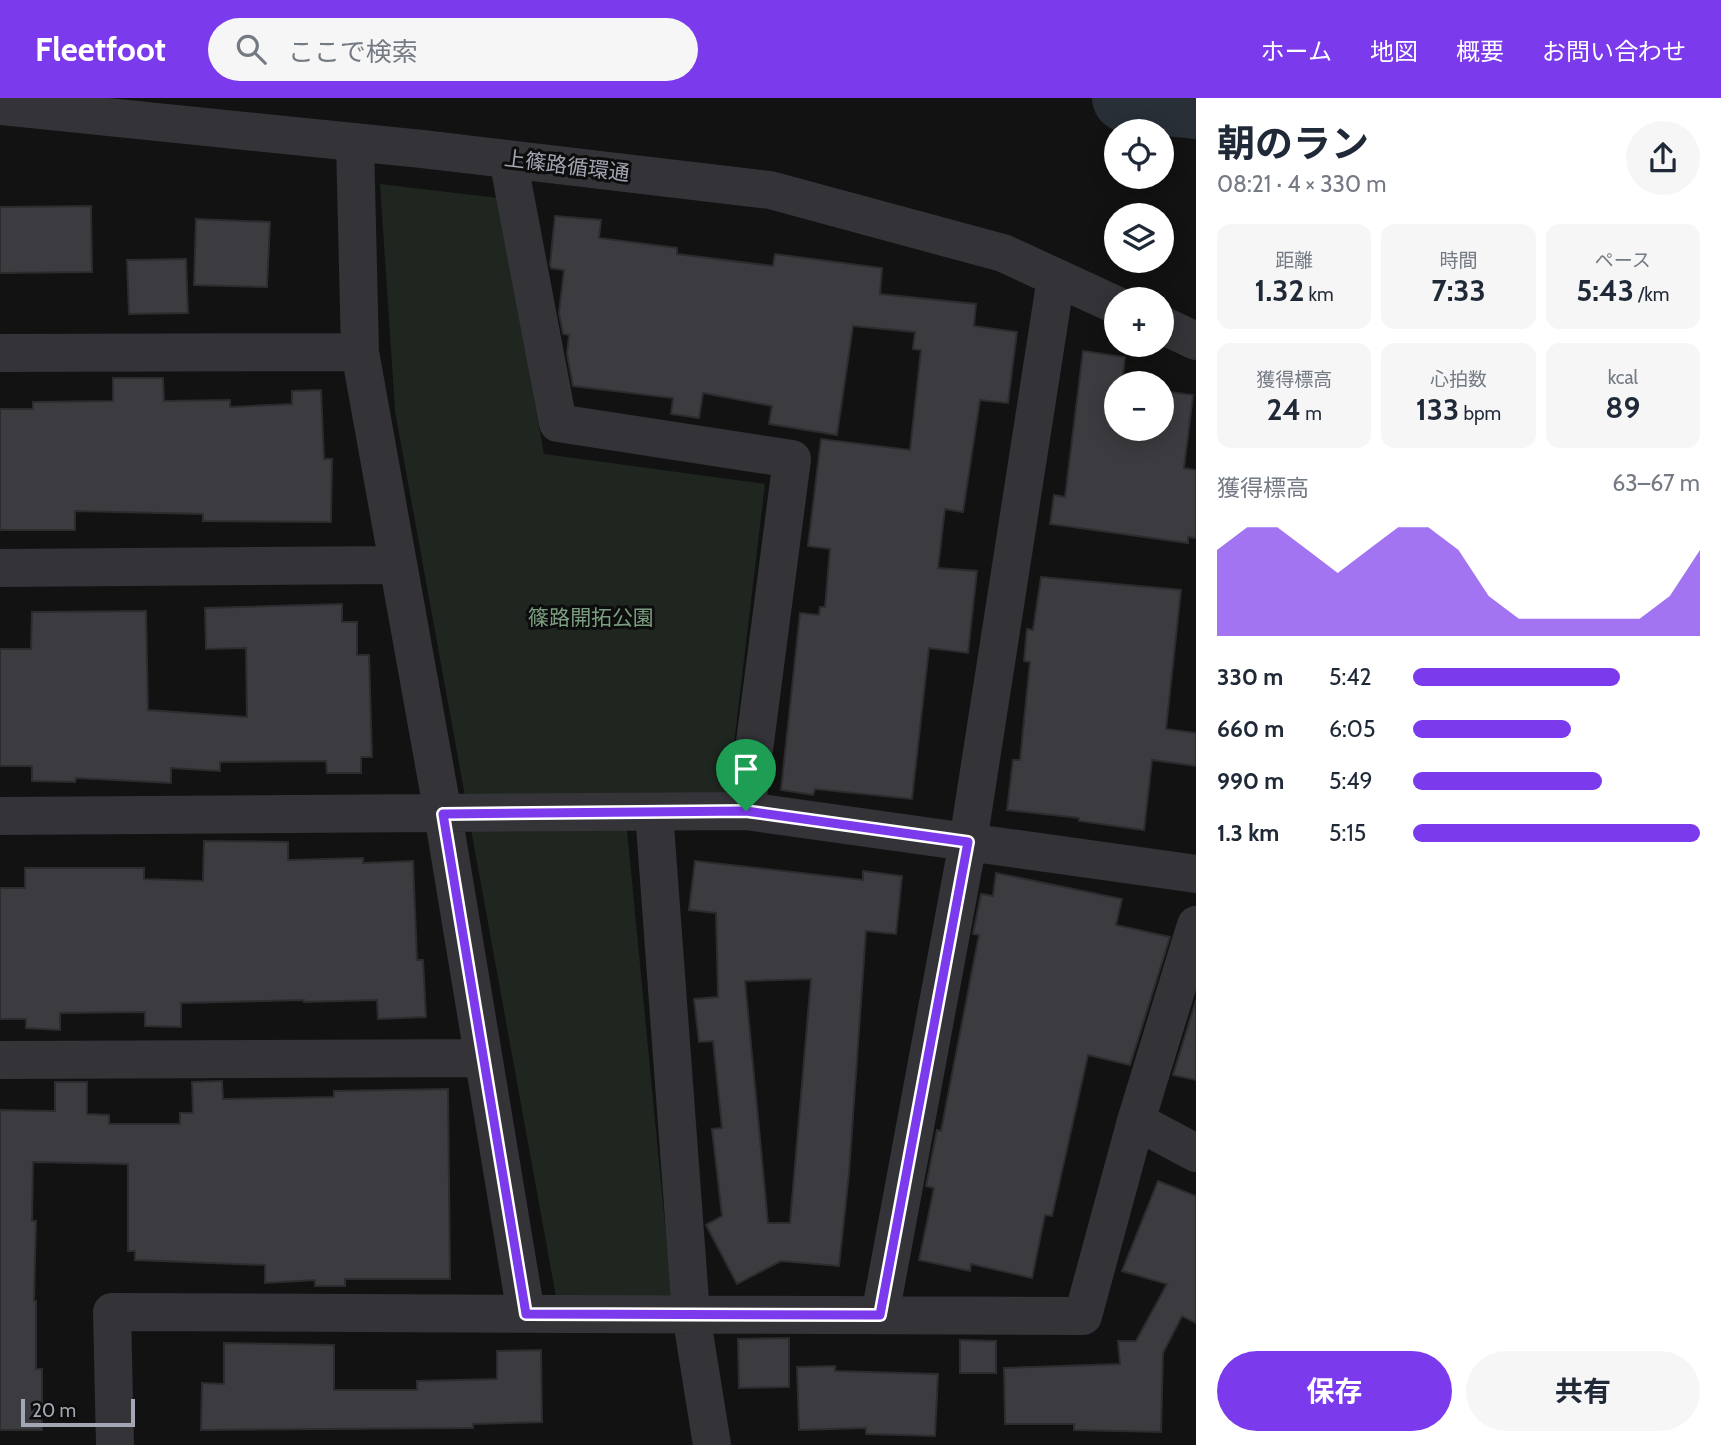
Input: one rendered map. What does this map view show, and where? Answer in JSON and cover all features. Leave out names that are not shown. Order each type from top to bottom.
[{"type":"street","name":"上篠路循環通","points":[[0,106],[355,142],[769,190],[1003,253],[1104,300]]},
{"type":"street","points":[[355,142],[360,352],[443,814],[526,1314]]},
{"type":"street","points":[[508,159],[558,423],[792,460],[746,811]]},
{"type":"street","points":[[880,1315],[968,842],[1056,278]]},
{"type":"street","points":[[1174,331],[1196,341]]},
{"type":"street","points":[[0,353],[360,352]]},
{"type":"street","points":[[0,568],[398,565]]},
{"type":"street","points":[[0,816],[746,811],[1196,874]]},
{"type":"street","points":[[654,812],[691,1314],[712,1445]]},
{"type":"street","points":[[115,1445],[112,1312],[1083,1316],[1136,1121],[1196,925]]},
{"type":"street","points":[[0,1060],[483,1058]]},
{"type":"street","points":[[1136,1121],[1196,1153]]},
{"type":"green space","name":"篠路開拓公園","points":[[380,184],[498,198],[544,454],[765,484],[728,794],[624,798],[672,1297],[556,1297],[395,411]]},
{"type":"building","points":[[91,206],[92,272],[0,273],[0,207]]},
{"type":"building","points":[[555,216],[601,220],[599,238],[677,248],[677,254],[773,266],[775,254],[882,268],[880,294],[976,304],[974,326],[1017,332],[1008,403],[980,400],[963,512],[945,509],[938,568],[977,571],[968,653],[929,648],[912,799],[815,789],[813,795],[781,790],[800,613],[819,615],[820,607],[825,607],[830,549],[808,546],[821,439],[910,450],[921,350],[913,349],[915,332],[853,326],[837,435],[769,424],[772,406],[703,393],[699,418],[671,414],[673,398],[573,386],[567,354],[569,335],[563,334],[559,313],[564,270],[551,268],[550,265]]},
{"type":"building","points":[[196,219],[270,222],[267,287],[194,285]]},
{"type":"building","points":[[186,259],[188,313],[129,314],[127,260]]},
{"type":"building","points":[[1083,351],[1104,354],[1104,357],[1125,357],[1123,371],[1104,371],[1104,441],[1174,441],[1174,393],[1193,395],[1184,468],[1196,470],[1196,538],[1188,537],[1188,543],[1050,524],[1054,495],[1065,497]]},
{"type":"building","points":[[113,378],[163,378],[164,401],[230,400],[230,407],[292,404],[292,391],[321,390],[324,459],[332,459],[331,522],[203,521],[203,514],[75,511],[75,530],[0,530],[0,409],[33,409],[33,402],[113,401]]},
{"type":"building","points":[[1041,577],[1181,590],[1166,729],[1196,733],[1196,766],[1152,760],[1144,830],[1079,821],[1079,818],[1007,810],[1013,760],[1020,760],[1030,662],[1024,661],[1027,629],[1033,630]]},
{"type":"building","points":[[342,604],[342,622],[357,622],[357,655],[369,655],[372,757],[361,757],[361,773],[327,773],[326,761],[220,762],[220,771],[171,768],[171,783],[76,778],[75,782],[32,781],[32,766],[0,766],[0,649],[31,649],[32,612],[146,611],[148,710],[247,717],[246,648],[206,649],[205,608]]},
{"type":"building","points":[[204,841],[288,842],[288,860],[363,858],[363,863],[413,861],[417,960],[423,960],[426,1017],[378,1019],[377,1000],[304,1000],[181,1003],[181,1027],[145,1026],[145,1012],[60,1013],[60,1030],[26,1028],[26,1019],[0,1019],[0,888],[25,888],[25,868],[144,868],[144,879],[203,881]]},
{"type":"building","points":[[695,861],[863,880],[863,871],[902,876],[896,934],[866,931],[849,1173],[839,1266],[781,1261],[737,1284],[706,1225],[722,1216],[712,1129],[722,1128],[713,1041],[699,1042],[694,999],[718,997],[716,913],[689,910]],"holes":[[[811,979],[790,1223],[768,1223],[745,981]]]},
{"type":"building","points":[[996,873],[1122,899],[1116,925],[1170,937],[1130,1065],[1088,1055],[1052,1216],[1045,1215],[1032,1278],[971,1264],[970,1271],[919,1260],[934,1188],[926,1186],[937,1130],[941,1131],[979,935],[973,934],[981,894],[993,896]]},
{"type":"building","points":[[1196,1000],[1196,1080],[1173,1075]]},
{"type":"building","points":[[222,1081],[223,1099],[334,1097],[334,1091],[448,1089],[450,1279],[345,1279],[345,1286],[315,1286],[315,1280],[265,1283],[265,1265],[135,1260],[135,1251],[128,1251],[128,1164],[33,1162],[32,1221],[36,1221],[36,1369],[42,1369],[42,1430],[0,1430],[0,1110],[55,1111],[55,1082],[87,1082],[87,1114],[109,1115],[109,1124],[180,1124],[180,1113],[193,1113],[192,1082]]},
{"type":"building","points":[[1158,1181],[1196,1196],[1196,1323],[1182,1316],[1163,1353],[1161,1432],[1074,1430],[1074,1424],[1005,1424],[1004,1368],[1120,1364],[1118,1341],[1136,1341],[1167,1284],[1122,1271]]},
{"type":"building","points":[[789,1338],[789,1387],[739,1388],[738,1339]]},
{"type":"building","points":[[960,1340],[996,1341],[996,1373],[960,1373]]},
{"type":"building","points":[[224,1343],[334,1345],[334,1390],[417,1390],[417,1381],[497,1379],[497,1351],[541,1350],[542,1422],[473,1424],[473,1428],[201,1430],[202,1383],[224,1384]]},
{"type":"building","points":[[835,1366],[835,1371],[938,1374],[935,1436],[866,1434],[866,1428],[799,1430],[797,1367]]},
{"type":"waterway","points":[[1126,98],[1196,105]]},
{"type":"route","points":[[746,811],[968,842],[880,1315],[526,1314],[443,814],[746,811]]}]
